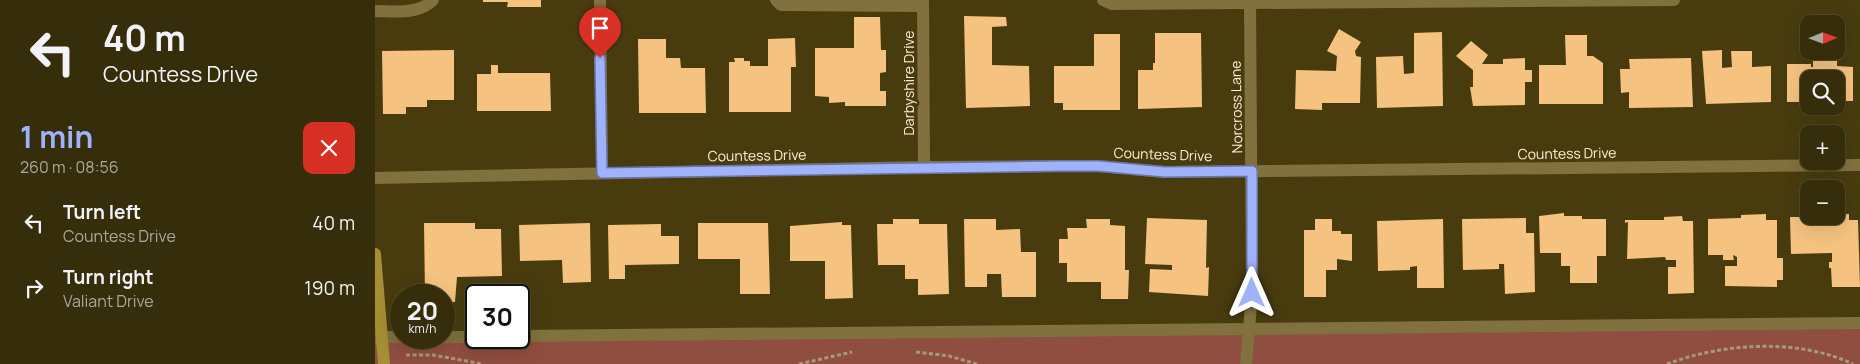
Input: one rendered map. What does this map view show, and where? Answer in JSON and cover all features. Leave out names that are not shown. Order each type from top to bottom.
[{"type":"street","points":[[375,11],[412,10],[428,5],[433,0]]},
{"type":"street","points":[[600,0],[602,173]]},
{"type":"street","points":[[776,0],[781,5],[923,3]]},
{"type":"street","points":[[1103,0],[1112,4],[1674,0]]},
{"type":"street","name":"Norcross Lane","points":[[1246,364],[1252,293],[1250,2]]},
{"type":"street","name":"Darbyshire Drive","points":[[923,3],[923,167]]},
{"type":"street","name":"Countess Drive","points":[[375,178],[923,167],[1098,166],[1165,172],[1860,165]]},
{"type":"street","points":[[375,254],[379,337],[384,360]]},
{"type":"street","points":[[530,336],[1860,323]]},
{"type":"path","points":[[1667,364],[1723,349],[1767,347],[1810,350],[1853,364]]},
{"type":"path","points":[[913,351],[949,356],[977,364]]},
{"type":"path","points":[[799,364],[855,352]]},
{"type":"path","points":[[384,360],[433,355],[483,364]]},
{"type":"shaded area","points":[[1860,324],[1860,364],[375,364],[375,339],[390,339],[390,349],[455,349],[455,338],[465,338],[465,349],[530,349],[530,337]]},
{"type":"building","points":[[483,0],[541,0],[541,7],[507,7],[508,2],[483,2]]},
{"type":"building","points":[[964,16],[1006,17],[1007,26],[992,27],[992,65],[1029,66],[1030,106],[966,108]]},
{"type":"building","points":[[854,17],[880,17],[881,50],[886,50],[886,72],[880,73],[880,91],[886,91],[886,106],[845,106],[845,102],[829,103],[829,97],[815,96],[815,48],[854,48]]},
{"type":"building","points":[[1339,29],[1361,42],[1355,51],[1356,56],[1361,57],[1360,103],[1322,103],[1322,110],[1295,109],[1296,70],[1336,71],[1337,56],[1327,51]]},
{"type":"building","points":[[1442,32],[1443,106],[1377,108],[1376,57],[1403,56],[1404,74],[1414,73],[1414,33]]},
{"type":"building","points":[[1155,33],[1201,33],[1202,107],[1138,109],[1138,70],[1153,70],[1153,63],[1155,63]]},
{"type":"building","points":[[1094,34],[1120,34],[1120,110],[1063,110],[1063,103],[1054,103],[1054,66],[1094,66]]},
{"type":"building","points":[[1565,35],[1587,35],[1587,56],[1593,56],[1603,63],[1603,104],[1539,104],[1539,65],[1566,65]]},
{"type":"building","points":[[795,38],[796,67],[791,67],[791,112],[729,112],[729,62],[735,62],[734,58],[744,58],[744,61],[750,61],[750,66],[768,66],[768,39]]},
{"type":"building","points":[[638,39],[666,39],[666,58],[680,58],[681,68],[705,68],[706,113],[639,113]]},
{"type":"building","points":[[1471,41],[1488,55],[1482,64],[1503,64],[1503,59],[1525,58],[1525,70],[1532,70],[1532,82],[1525,82],[1525,105],[1473,106],[1470,87],[1473,87],[1473,70],[1456,56]]},
{"type":"building","points":[[454,50],[454,100],[427,100],[427,107],[406,107],[406,114],[383,114],[382,51]]},
{"type":"building","points":[[1722,50],[1722,68],[1732,67],[1731,51],[1752,51],[1752,67],[1771,66],[1771,102],[1706,104],[1702,51]]},
{"type":"building","points":[[1691,58],[1693,107],[1629,108],[1629,92],[1621,93],[1620,69],[1630,69],[1629,59]]},
{"type":"building","points":[[1813,60],[1837,60],[1837,66],[1853,67],[1853,101],[1845,101],[1845,70],[1800,70],[1800,102],[1787,102],[1787,64],[1811,64],[1811,67],[1813,67]]},
{"type":"building","points":[[491,65],[498,65],[498,73],[550,73],[551,111],[477,111],[477,74],[491,74]]},
{"type":"building","points":[[1564,213],[1564,216],[1582,216],[1582,219],[1606,219],[1606,256],[1597,256],[1597,283],[1570,283],[1570,266],[1561,266],[1561,253],[1540,253],[1539,216]]},
{"type":"building","points":[[1766,214],[1766,220],[1777,220],[1777,258],[1783,258],[1783,280],[1777,280],[1777,287],[1725,286],[1725,266],[1737,266],[1737,257],[1733,255],[1734,260],[1723,260],[1723,255],[1708,255],[1708,219],[1741,218],[1741,215]]},
{"type":"building","points":[[1845,214],[1849,214],[1849,220],[1858,220],[1860,287],[1832,287],[1829,262],[1832,262],[1832,253],[1791,254],[1790,217],[1800,217],[1800,225],[1845,225]]},
{"type":"building","points":[[1682,216],[1683,221],[1693,221],[1694,293],[1668,294],[1668,267],[1676,267],[1676,260],[1666,260],[1665,257],[1627,259],[1628,222],[1625,223],[1625,220],[1664,220],[1664,217]]},
{"type":"building","points":[[1147,218],[1207,220],[1206,268],[1209,267],[1208,296],[1149,292],[1150,269],[1172,270],[1172,265],[1145,264]]},
{"type":"building","points":[[1526,218],[1526,233],[1534,233],[1535,292],[1505,294],[1504,264],[1499,264],[1499,269],[1463,270],[1462,219]]},
{"type":"building","points":[[893,219],[919,219],[919,224],[947,224],[949,294],[918,295],[918,279],[905,279],[905,265],[878,265],[877,224],[893,224]]},
{"type":"building","points":[[964,219],[996,219],[996,230],[1020,229],[1021,252],[1036,252],[1036,297],[1002,297],[1001,274],[987,274],[987,287],[965,287]]},
{"type":"building","points":[[1086,219],[1110,219],[1110,225],[1125,226],[1125,270],[1129,270],[1128,299],[1101,299],[1101,282],[1067,282],[1067,263],[1059,263],[1059,239],[1068,239],[1067,228],[1087,228]]},
{"type":"building","points":[[1315,219],[1332,219],[1332,231],[1341,231],[1341,234],[1352,234],[1352,261],[1337,259],[1337,270],[1326,270],[1326,297],[1304,297],[1304,230],[1315,230]]},
{"type":"building","points":[[1443,219],[1444,288],[1417,288],[1417,266],[1410,267],[1410,270],[1378,271],[1377,221]]},
{"type":"building","points":[[842,222],[842,225],[851,225],[853,298],[825,299],[825,261],[790,261],[790,226]]},
{"type":"building","points":[[424,223],[475,223],[475,229],[501,229],[502,276],[457,277],[455,302],[455,284],[425,284]]},
{"type":"building","points":[[590,223],[591,282],[563,283],[562,260],[520,261],[519,225]]},
{"type":"building","points":[[698,223],[768,223],[770,294],[740,294],[740,259],[698,259]]},
{"type":"building","points":[[661,224],[661,236],[679,236],[679,264],[625,265],[625,279],[609,279],[608,225]]},
{"type":"route","points":[[600,58],[602,173],[1059,166],[1098,166],[1165,172],[1252,171],[1252,293]]}]
